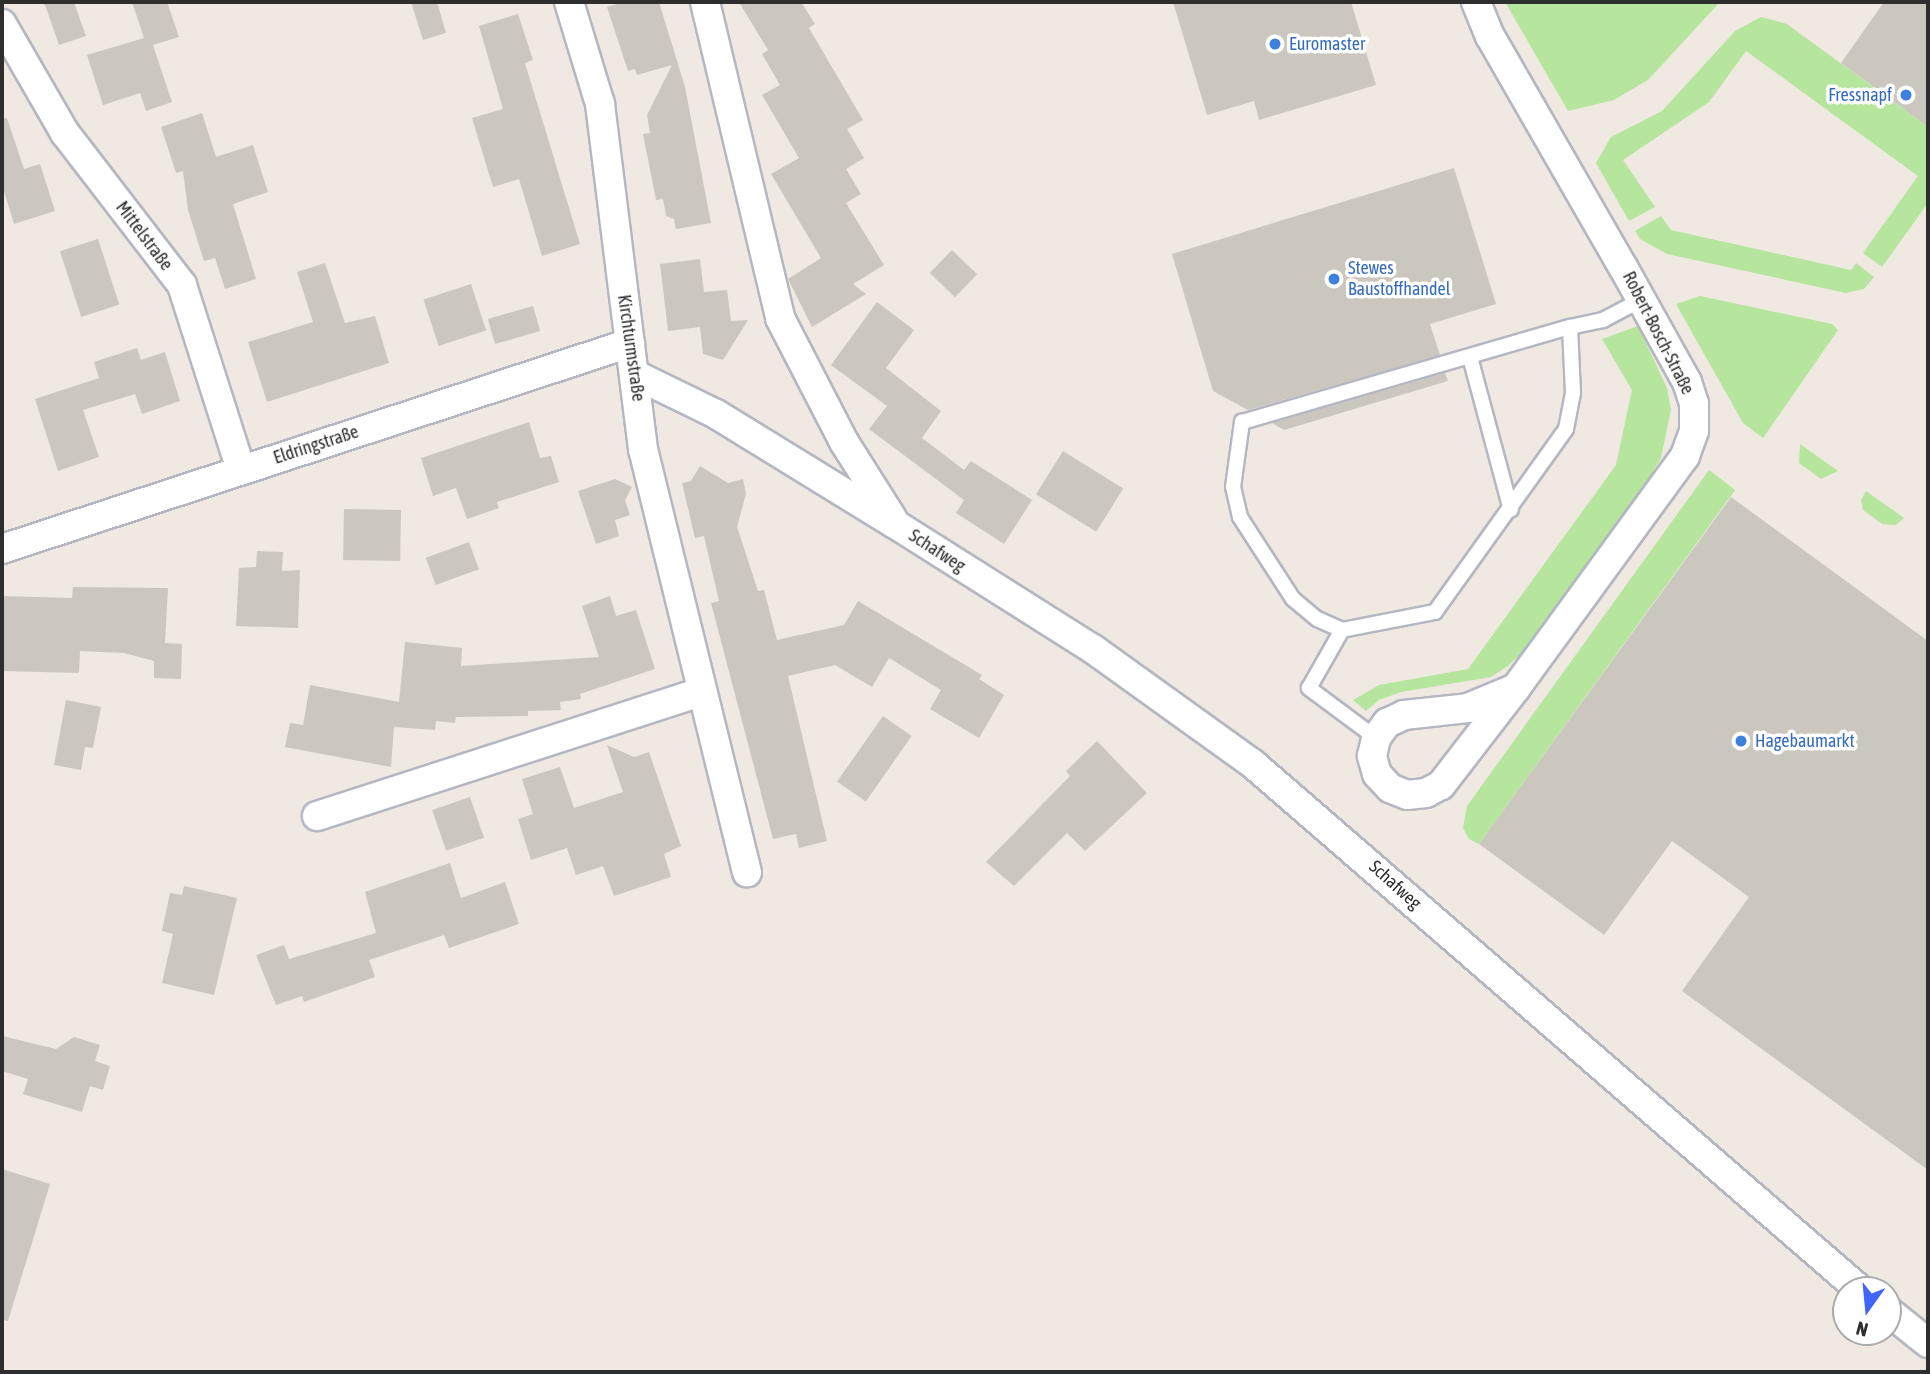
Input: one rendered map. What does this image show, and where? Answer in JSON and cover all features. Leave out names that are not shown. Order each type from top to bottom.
[{"type":"street","name":"Kirchturmstraße","points":[[569,2],[600,104],[636,375],[643,449],[747,872]]},
{"type":"street","name":"Schafweg","points":[[705,2],[780,318],[844,442],[895,524]]},
{"type":"street","name":"Robert-Bosch-Straße","points":[[1376,738],[1372,756],[1377,774],[1390,788],[1407,795],[1426,793],[1441,785],[1516,688],[1685,456],[1694,430],[1694,404],[1687,382],[1490,36],[1476,2]]},
{"type":"street","name":"Mittelstraße","points":[[2,24],[65,133],[182,285],[241,470]]},
{"type":"street","name":"Eldringstraße","points":[[2,549],[631,343]]},
{"type":"street","name":"Schafweg","points":[[636,375],[716,414],[895,524],[1093,649],[1253,764],[1844,1276]]},
{"type":"street","points":[[1376,738],[1387,723],[1404,715],[1468,708],[1516,688]]},
{"type":"street","points":[[317,816],[702,692]]},
{"type":"street","points":[[1902,1322],[1928,1343]]},
{"type":"lane","points":[[1570,327],[1573,393],[1566,429],[1511,510],[1435,612],[1342,630],[1317,619],[1293,599],[1240,517],[1233,487],[1242,422],[1570,327],[1603,320],[1642,300]]},
{"type":"lane","points":[[1470,357],[1511,510]]},
{"type":"lane","points":[[1342,630],[1309,688],[1376,738]]},
{"type":"green space","points":[[1505,2],[1720,2],[1648,80],[1614,100],[1568,111]]},
{"type":"green space","points":[[1761,17],[1787,24],[1928,127],[1928,203],[1882,267],[1863,253],[1918,176],[1746,51],[1709,102],[1623,160],[1655,207],[1629,221],[1596,163],[1611,137],[1662,111],[1735,31]]},
{"type":"green space","points":[[1661,216],[1671,230],[1851,270],[1856,263],[1874,277],[1864,289],[1846,293],[1667,254],[1640,239],[1635,231]]},
{"type":"green space","points":[[1700,296],[1832,324],[1838,330],[1763,438],[1743,423],[1676,304]]},
{"type":"green space","points":[[1638,326],[1667,388],[1671,410],[1661,458],[1647,482],[1526,649],[1508,666],[1491,677],[1401,692],[1379,700],[1366,711],[1353,700],[1379,685],[1468,669],[1616,465],[1632,390],[1602,339]]},
{"type":"green space","points":[[1800,444],[1838,471],[1821,479],[1799,463]]},
{"type":"green space","points":[[1709,470],[1735,490],[1479,844],[1469,839],[1463,828],[1467,806]]},
{"type":"green space","points":[[1866,491],[1904,518],[1896,525],[1882,524],[1863,510],[1861,500]]},
{"type":"building","points":[[44,2],[74,2],[86,36],[59,45]]},
{"type":"building","points":[[132,2],[167,2],[179,37],[153,45],[172,102],[146,111],[140,93],[103,105],[87,55],[144,38]]},
{"type":"building","points":[[411,2],[437,2],[446,33],[423,40]]},
{"type":"building","points":[[623,2],[659,2],[685,87],[711,223],[676,229],[674,219],[666,216],[663,199],[656,200],[643,134],[650,133],[647,115],[672,65],[637,75],[635,69],[628,71],[607,7]]},
{"type":"building","points":[[739,2],[801,2],[815,24],[809,28],[863,120],[847,129],[864,158],[846,169],[861,194],[846,203],[884,265],[853,284],[866,294],[812,327],[788,279],[821,258],[771,174],[799,158],[762,95],[780,85],[762,54],[768,50]]},
{"type":"building","name":"Euromaster","points":[[1173,2],[1351,2],[1376,85],[1259,120],[1254,101],[1207,115]]},
{"type":"building","name":"Fressnapf","points":[[1884,2],[1928,2],[1928,127],[1841,63]]},
{"type":"building","points":[[518,14],[533,60],[525,63],[580,244],[542,256],[519,179],[493,187],[472,118],[503,109],[479,26]]},
{"type":"building","points":[[202,113],[216,157],[253,145],[268,192],[233,204],[256,279],[225,289],[215,258],[204,261],[188,210],[183,171],[176,173],[161,127]]},
{"type":"building","points":[[7,118],[24,169],[40,164],[55,211],[14,224],[2,185],[2,119]]},
{"type":"building","name":"Stewes Baustoffhandel","points":[[1454,168],[1496,304],[1430,324],[1440,355],[1248,410],[1213,391],[1172,254]]},
{"type":"building","points":[[98,239],[119,305],[81,317],[60,251]]},
{"type":"building","points":[[952,250],[977,274],[955,297],[930,273]]},
{"type":"building","points":[[700,259],[704,292],[727,290],[731,321],[748,320],[723,360],[703,354],[700,327],[668,331],[660,264]]},
{"type":"building","points":[[325,263],[345,323],[375,316],[389,363],[267,402],[248,342],[313,322],[297,272]]},
{"type":"building","points":[[471,284],[486,331],[439,346],[423,299]]},
{"type":"building","points":[[877,302],[914,330],[886,368],[941,411],[922,438],[964,470],[971,461],[1032,500],[1004,544],[956,513],[964,500],[869,429],[887,406],[831,365]]},
{"type":"building","points":[[533,306],[540,331],[495,344],[488,319]]},
{"type":"building","points":[[137,348],[141,360],[165,352],[180,401],[142,414],[135,394],[83,410],[99,457],[58,471],[35,399],[99,378],[94,362]]},
{"type":"building","points":[[1445,373],[1448,381],[1284,430],[1272,423]]},
{"type":"building","points":[[529,422],[540,458],[551,456],[559,482],[497,502],[499,508],[467,519],[456,488],[433,496],[421,458]]},
{"type":"building","points":[[1063,451],[1123,489],[1096,532],[1036,494]]},
{"type":"building","points":[[700,466],[728,483],[743,479],[746,494],[737,527],[758,591],[764,590],[777,640],[844,625],[858,601],[982,675],[979,679],[1004,695],[979,738],[930,709],[941,690],[889,658],[872,687],[835,665],[788,676],[827,841],[799,848],[796,834],[773,839],[711,603],[719,601],[704,536],[695,538],[682,483],[691,481]]},
{"type":"building","points":[[615,479],[632,487],[625,500],[630,515],[615,520],[619,536],[596,544],[578,491]]},
{"type":"building","name":"Hagebaumarkt","points":[[1731,497],[1928,641],[1928,1170],[1682,991],[1749,897],[1672,841],[1604,935],[1479,844]]},
{"type":"building","points":[[344,509],[401,510],[400,561],[343,560]]},
{"type":"building","points":[[469,542],[479,569],[436,585],[426,558]]},
{"type":"building","points":[[257,551],[283,552],[282,571],[300,570],[298,628],[236,626],[239,568],[256,567]]},
{"type":"building","points":[[73,587],[168,588],[165,643],[182,644],[181,679],[154,678],[154,661],[124,653],[80,651],[79,673],[2,671],[2,596],[72,598]]},
{"type":"building","points":[[610,596],[616,616],[636,610],[655,669],[580,694],[581,699],[560,702],[561,710],[528,711],[528,716],[456,717],[455,723],[436,721],[435,730],[394,727],[391,767],[285,747],[290,723],[303,725],[310,685],[399,702],[405,642],[462,648],[461,666],[599,657],[582,606]]},
{"type":"building","points":[[66,700],[101,707],[93,748],[85,747],[81,770],[54,765]]},
{"type":"building","points":[[883,716],[912,736],[866,802],[837,782]]},
{"type":"building","points":[[1097,741],[1147,793],[1085,851],[1067,833],[1014,886],[986,862],[1070,776],[1066,771]]},
{"type":"building","points":[[607,745],[634,757],[649,752],[681,846],[664,854],[671,877],[614,896],[603,866],[576,875],[567,848],[531,860],[518,819],[533,814],[522,779],[560,767],[574,808],[623,792]]},
{"type":"building","points":[[470,797],[484,838],[446,851],[432,810]]},
{"type":"building","points":[[450,863],[461,898],[505,882],[519,924],[449,948],[444,935],[369,960],[375,977],[304,1002],[302,996],[276,1005],[256,955],[284,945],[289,959],[376,933],[365,892]]},
{"type":"building","points":[[184,886],[237,898],[214,995],[162,983],[173,934],[162,931],[170,893],[182,895]]},
{"type":"building","points":[[2,1036],[56,1049],[74,1037],[100,1045],[95,1061],[110,1066],[103,1090],[90,1086],[82,1112],[23,1094],[28,1079],[2,1071]]},
{"type":"building","points":[[2,1169],[50,1184],[8,1321],[2,1320]]},
{"type":"place","name":"Euromaster","points":[[1275,44]]},
{"type":"place","name":"Fressnapf","points":[[1906,95]]},
{"type":"place","name":"Stewes Baustoffhandel","points":[[1334,279]]},
{"type":"place","name":"Hagebaumarkt","points":[[1741,741]]}]
